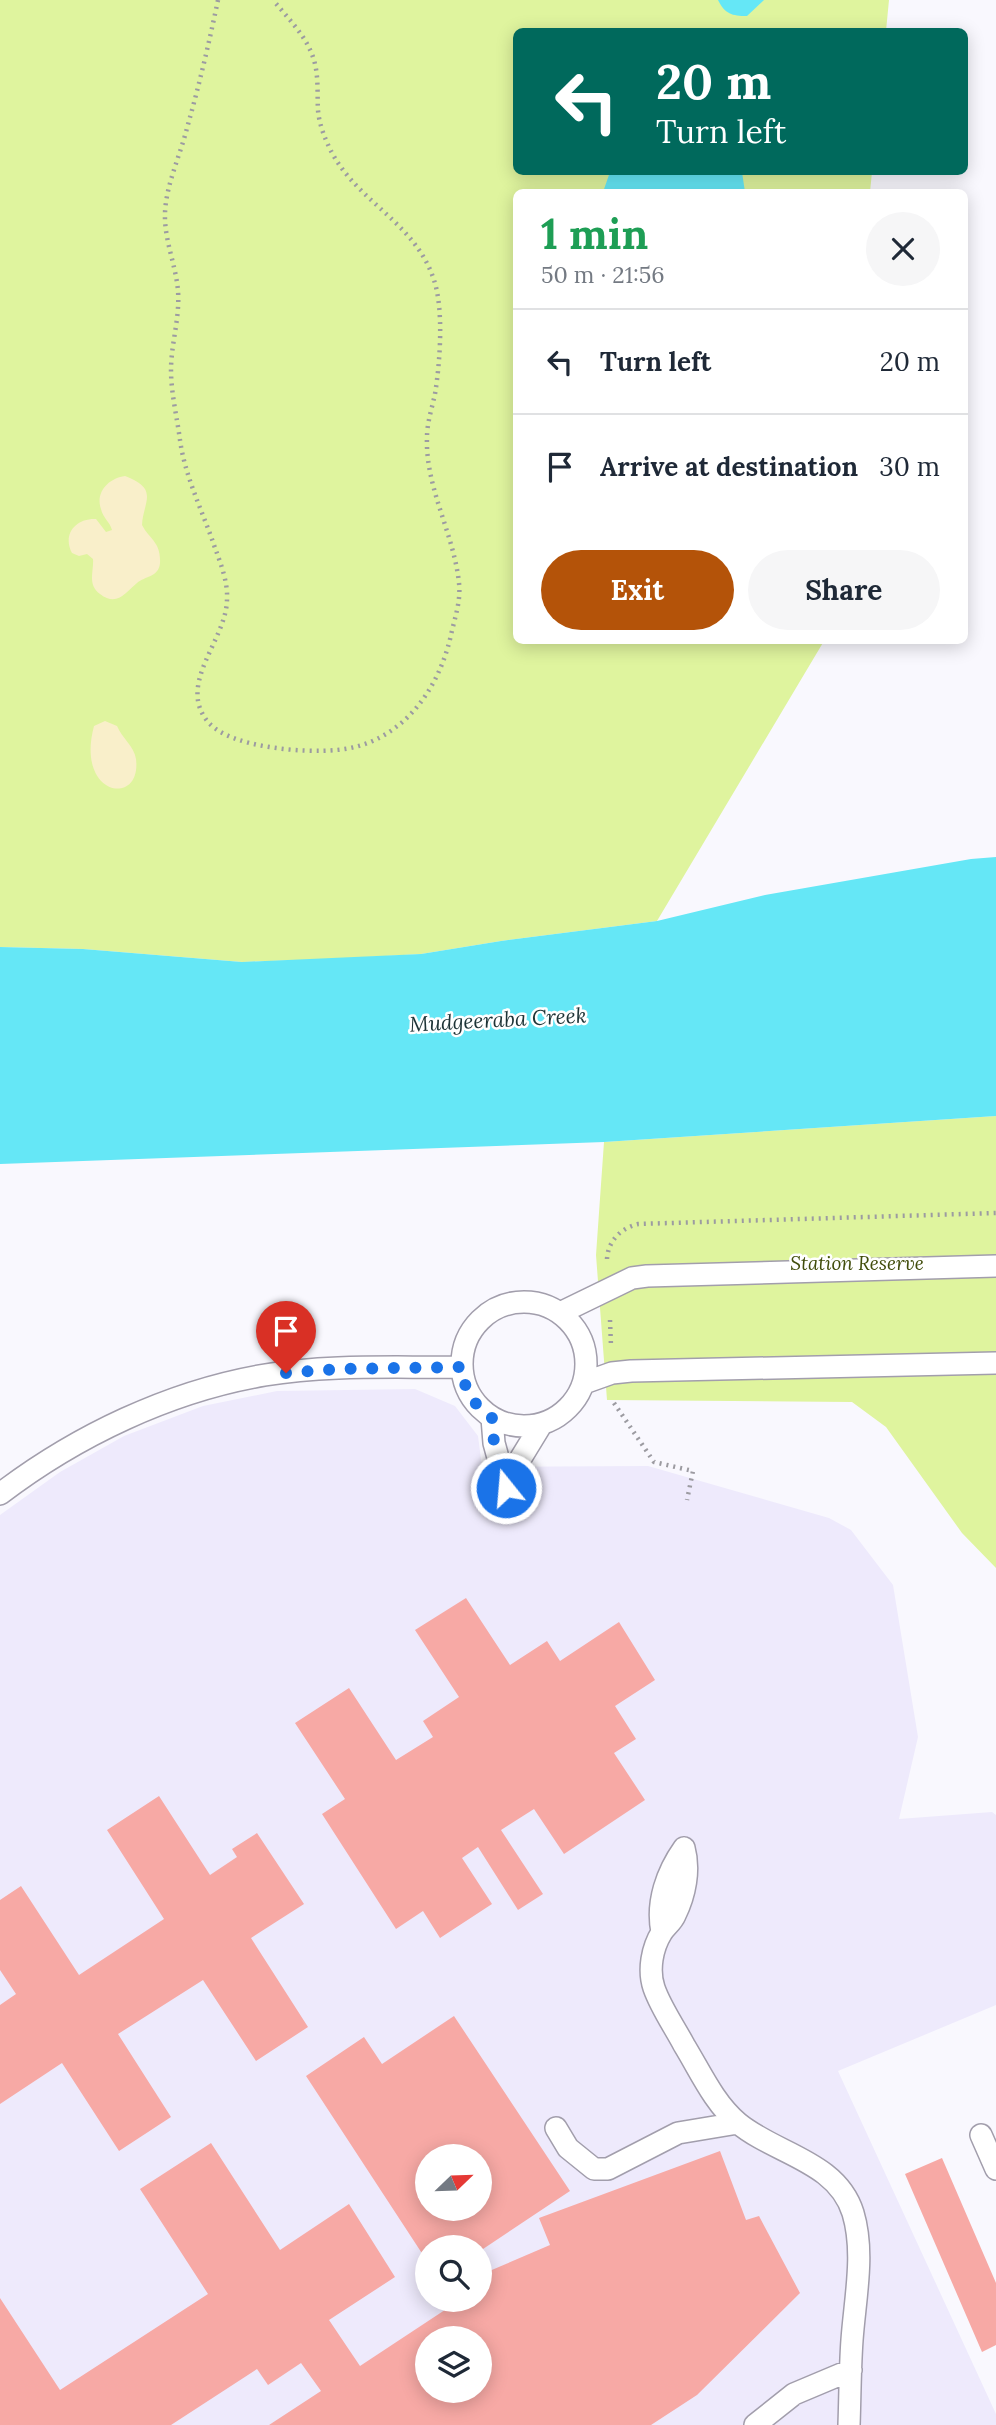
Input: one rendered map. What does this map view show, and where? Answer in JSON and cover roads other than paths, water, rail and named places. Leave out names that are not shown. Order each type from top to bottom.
[{"type":"lane","points":[[560,1313],[640,1276],[996,1266]]},
{"type":"lane","points":[[521,1301],[542,1304],[560,1313],[574,1326],[583,1345],[587,1363],[584,1383],[576,1401],[560,1416],[541,1425],[520,1427],[499,1423],[481,1410],[468,1393],[462,1367],[462,1352],[470,1332],[483,1316],[500,1306],[521,1301]]},
{"type":"lane","points":[[584,1383],[612,1373],[631,1371],[996,1363]]},
{"type":"lane","points":[[0,1494],[38,1467],[106,1428],[168,1403],[233,1382],[306,1371],[462,1367]]},
{"type":"lane","points":[[492,1418],[494,1443],[506,1488],[541,1425]]},
{"type":"lane","points":[[662,1932],[652,1959],[650,1973],[654,1987],[719,2104],[738,2123],[814,2166],[836,2185],[850,2206],[858,2235],[859,2256],[849,2425]]},
{"type":"lane","points":[[556,2128],[568,2148],[594,2169],[608,2169],[678,2133],[738,2123]]},
{"type":"lane","points":[[981,2135],[996,2169]]},
{"type":"lane","points":[[755,2425],[794,2394],[851,2370]]},
{"type":"water","points":[[718,0],[764,0],[747,16],[730,13]]},
{"type":"water","points":[[609,175],[742,175],[745,189],[604,189]]},
{"type":"water","name":"Mudgeeraba Creek","points":[[996,857],[996,1116],[604,1142],[0,1164],[0,947],[83,949],[242,962],[421,954],[657,921],[765,895]]},
{"type":"park label","name":"Station Reserve","points":[[857,1263]]}]
